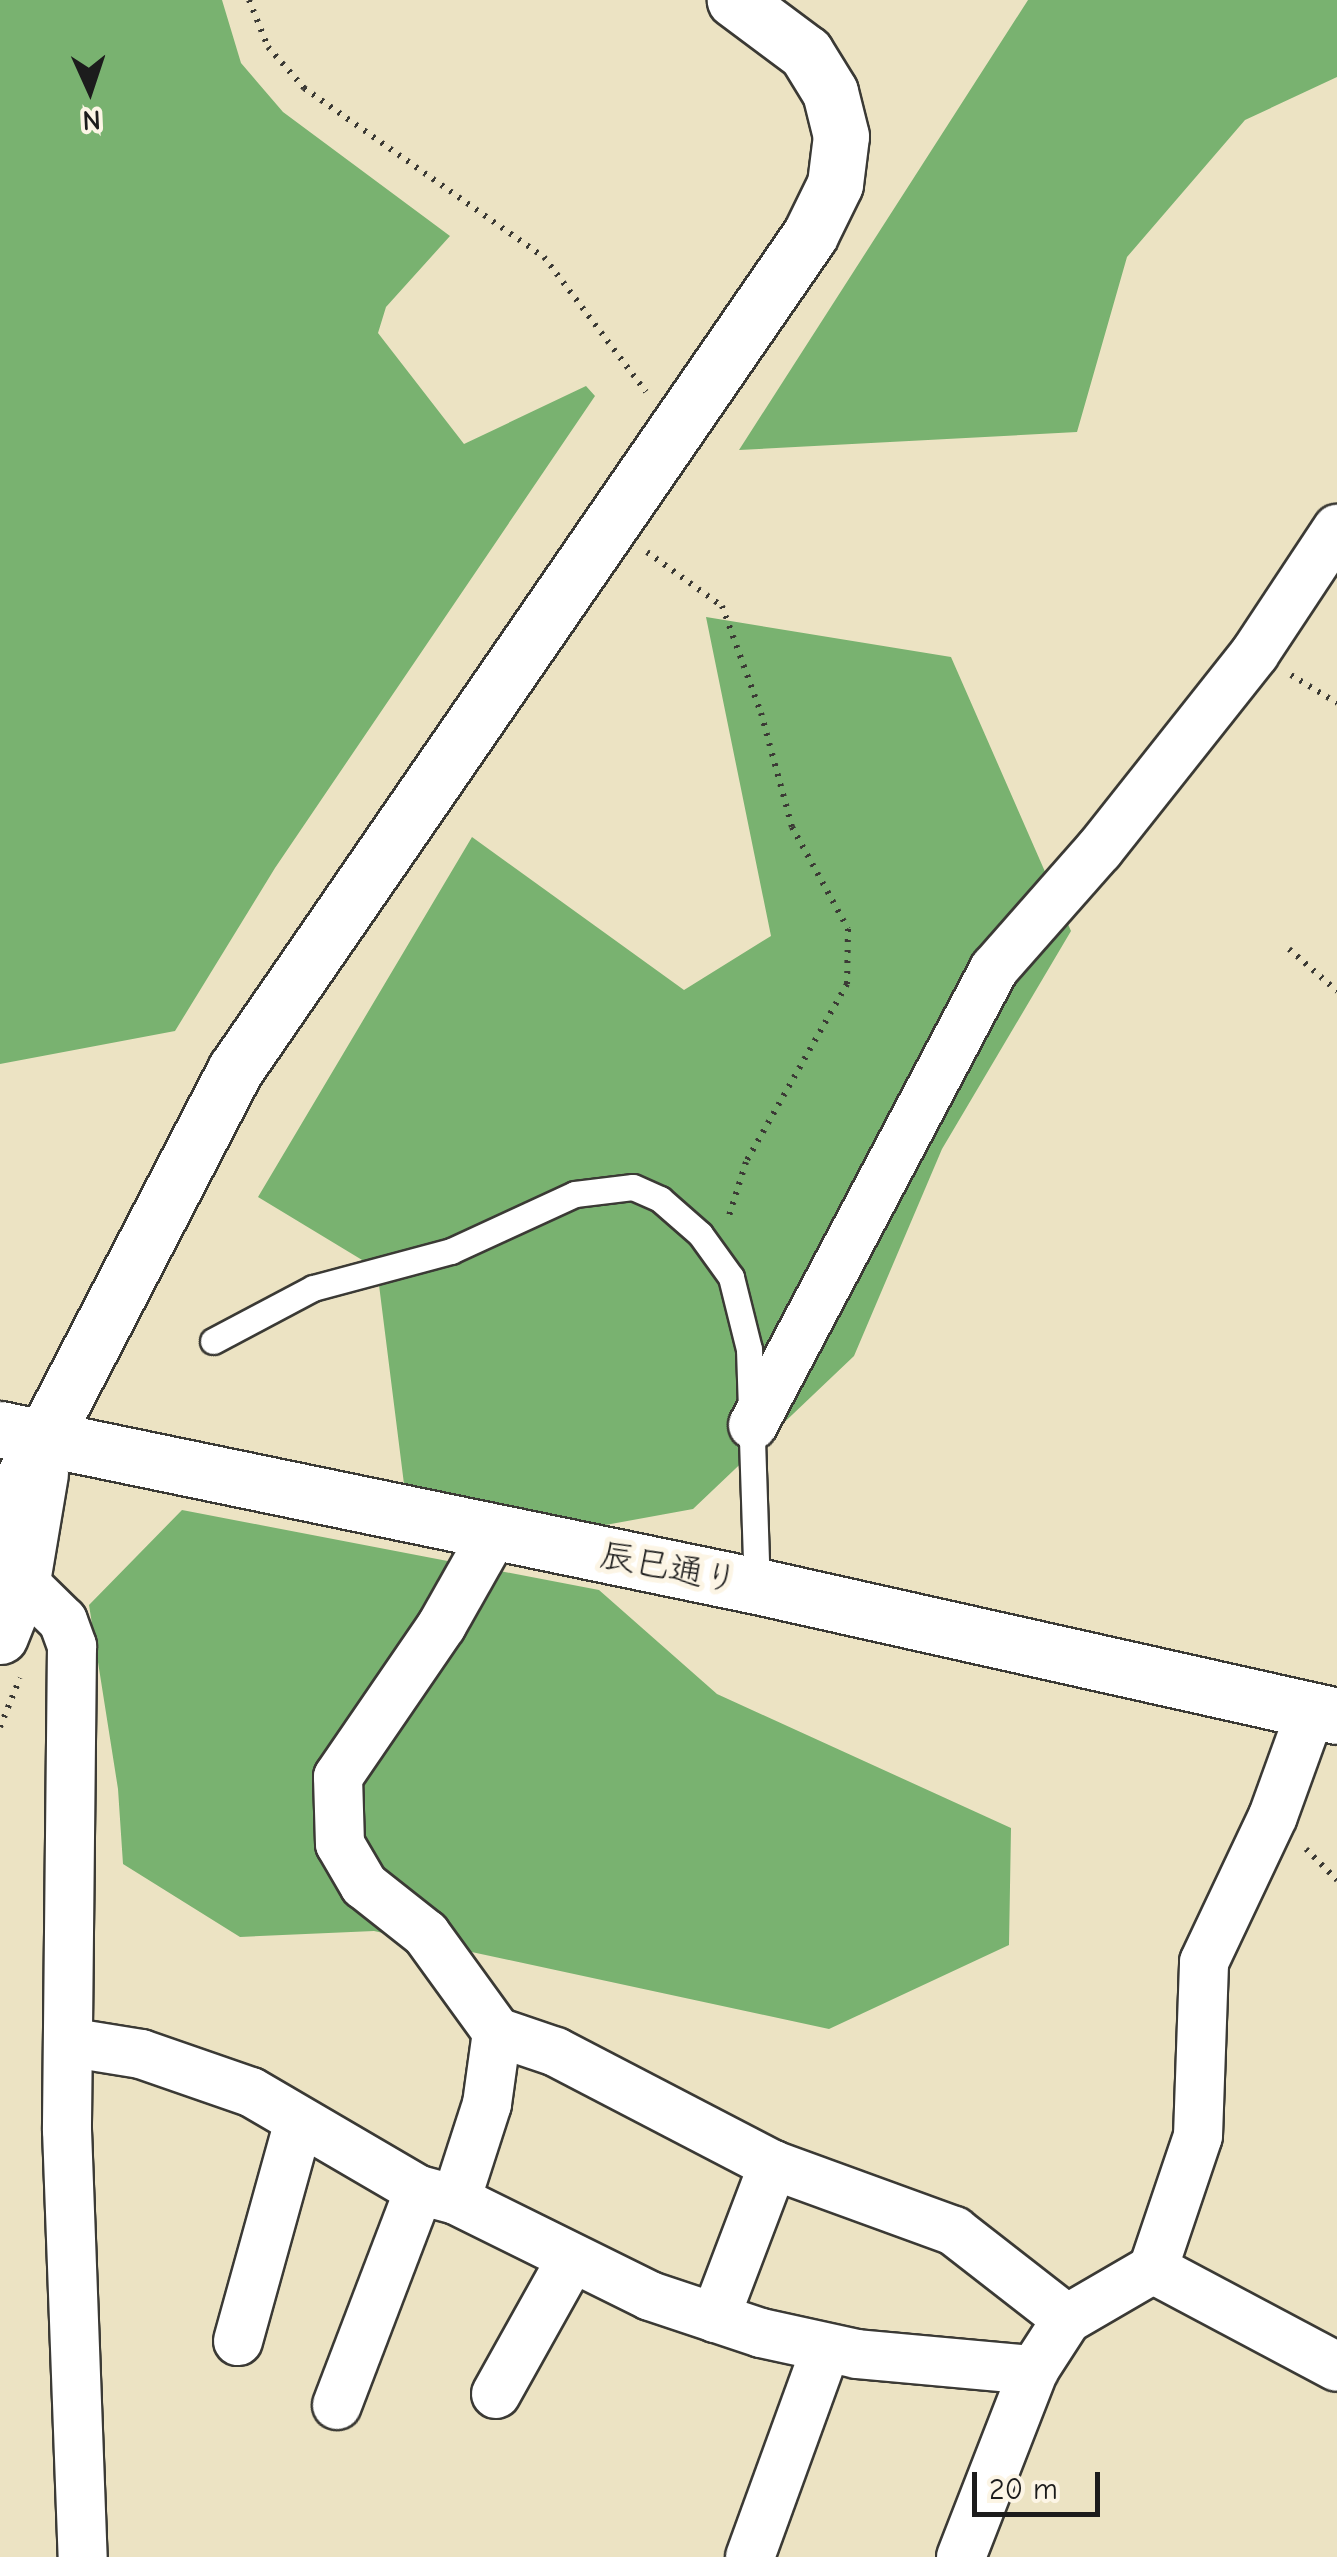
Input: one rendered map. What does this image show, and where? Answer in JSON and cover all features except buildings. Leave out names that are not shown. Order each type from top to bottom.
[{"type":"street","points":[[0,1522],[23,1433],[235,1070],[607,524],[682,423],[810,236],[835,184],[841,136],[830,92],[806,53],[734,0]]},
{"type":"street","points":[[753,1425],[994,969],[1099,850],[1255,653],[1337,530]]},
{"type":"street","points":[[0,1636],[22,1581],[23,1433]]},
{"type":"street","name":"辰巳通り","points":[[23,1433],[756,1586],[1324,1713]]},
{"type":"street","points":[[494,1533],[442,1625],[338,1777],[340,1844],[364,1886],[426,1934],[496,2032],[556,2052],[773,2166],[954,2230],[1067,2319]]},
{"type":"street","points":[[22,1581],[63,1621],[72,1646],[72,2043],[67,2130],[83,2557]]},
{"type":"street","points":[[961,2557],[1034,2370],[1067,2319],[1153,2269],[1198,2136],[1204,1962],[1324,1713]]},
{"type":"street","points":[[338,2405],[437,2196],[486,2104],[496,2032]]},
{"type":"street","points":[[72,2043],[199,2071],[437,2196],[571,2260],[714,2318],[826,2348],[1034,2370]]},
{"type":"street","points":[[238,2341],[299,2121]]},
{"type":"street","points":[[714,2318],[773,2166]]},
{"type":"street","points":[[496,2394],[571,2260]]},
{"type":"street","points":[[1153,2269],[1337,2368]]},
{"type":"street","points":[[750,2557],[826,2348]]},
{"type":"lane","points":[[213,1342],[314,1288],[450,1251],[574,1194],[633,1187],[660,1198],[700,1234],[730,1277],[749,1349],[756,1586]]},
{"type":"path","points":[[249,0],[268,47],[304,88],[544,257],[631,379],[682,423]]},
{"type":"path","points":[[607,524],[722,606],[762,713],[792,827],[848,929],[848,984],[746,1162],[728,1214],[730,1277]]},
{"type":"path","points":[[1289,949],[1337,991]]},
{"type":"green space","points":[[0,0],[222,0],[241,63],[283,112],[450,236],[386,307],[378,333],[464,444],[586,386],[595,396],[275,868],[175,1031],[0,1064]]},
{"type":"green space","points":[[1028,0],[1337,0],[1337,77],[1245,120],[1127,257],[1077,432],[739,450]]},
{"type":"green space","points":[[706,617],[951,657],[1071,931],[942,1149],[854,1356],[693,1509],[578,1530],[405,1492],[377,1269],[258,1197],[472,837],[684,990],[771,936]]},
{"type":"green space","points":[[182,1510],[599,1590],[717,1694],[1011,1828],[1009,1945],[829,2029],[374,1931],[240,1937],[123,1864],[118,1789],[89,1605]]}]
